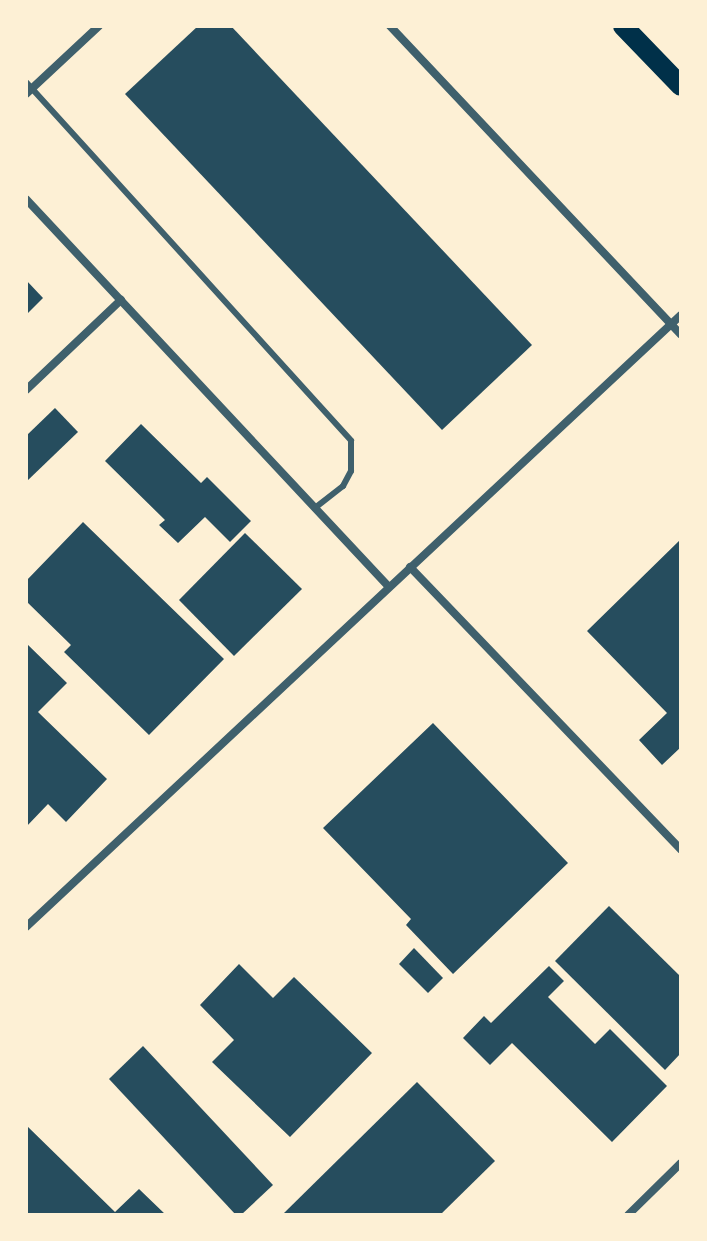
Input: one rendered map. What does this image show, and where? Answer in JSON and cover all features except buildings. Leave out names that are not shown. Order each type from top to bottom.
[{"type":"main road","points":[[623,26],[681,86]]},
{"type":"street","points":[[28,88],[99,26]]},
{"type":"street","points":[[390,26],[681,335]]},
{"type":"street","points":[[26,199],[389,587]]},
{"type":"street","points":[[26,390],[121,300]]},
{"type":"street","points":[[26,927],[681,315]]},
{"type":"street","points":[[410,567],[681,850]]},
{"type":"street","points":[[628,1215],[681,1163]]},
{"type":"lane","points":[[28,88],[351,441],[351,471],[343,486],[315,508]]}]
